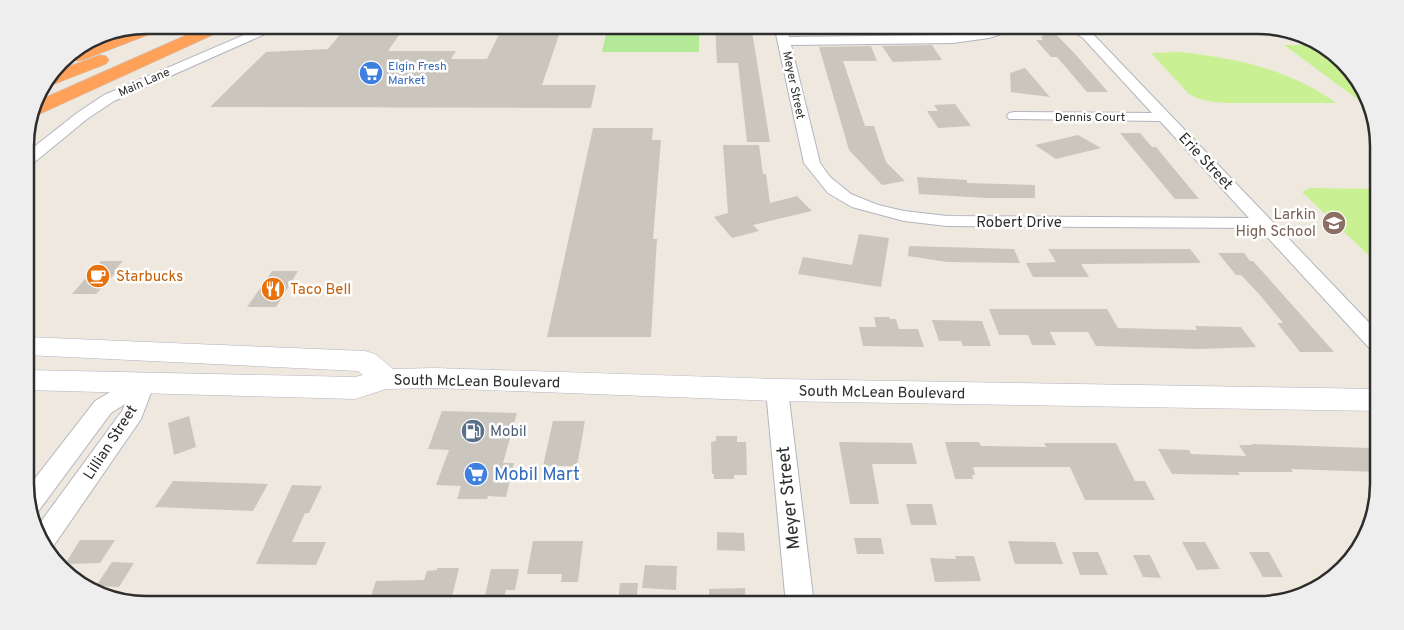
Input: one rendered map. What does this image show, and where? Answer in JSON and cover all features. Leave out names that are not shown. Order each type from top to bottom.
[{"type":"highway","points":[[59,76],[167,34]]},
{"type":"highway","points":[[41,106],[202,34]]},
{"type":"highway","points":[[81,55],[134,35]]},
{"type":"main road","name":"South McLean Boulevard","points":[[34,346],[365,360],[386,378]]},
{"type":"main road","name":"South McLean Boulevard","points":[[34,380],[355,388],[386,378],[444,378],[777,390],[1370,400]]},
{"type":"street","name":"Main Lane","points":[[34,155],[82,116],[109,98],[256,34]]},
{"type":"street","name":"Meyer Street","points":[[782,34],[807,146]]},
{"type":"street","points":[[784,41],[934,40],[989,34]]},
{"type":"street","name":"Erie Street","points":[[1085,34],[1370,336]]},
{"type":"street","name":"Dennis Court","points":[[1014,116],[1165,117]]},
{"type":"street","name":"Robert Drive","points":[[807,146],[812,163],[821,178],[835,192],[890,214],[917,219],[976,222],[1264,223]]},
{"type":"street","name":"Lillian Street","points":[[35,497],[103,407],[144,382]]},
{"type":"street","name":"Lillian Street","points":[[46,535],[133,413],[144,382]]},
{"type":"street","name":"Meyer Street","points":[[777,390],[799,596]]},
{"type":"green space","points":[[606,34],[699,34],[699,52],[602,52]]},
{"type":"green space","points":[[1284,45],[1307,45],[1326,57],[1347,78],[1362,102]]},
{"type":"green space","points":[[1179,52],[1221,58],[1261,67],[1300,82],[1336,103],[1227,103],[1212,102],[1198,98],[1189,94],[1151,53]]},
{"type":"green space","points":[[1310,188],[1370,189],[1370,256],[1302,192]]},
{"type":"building","points":[[340,34],[400,34],[388,51],[456,51],[451,59],[487,59],[499,34],[559,34],[542,85],[596,85],[591,108],[210,107],[266,52],[328,49]]},
{"type":"building","points":[[715,34],[752,34],[770,142],[747,142],[738,63],[717,63]]},
{"type":"building","points":[[815,34],[866,34],[815,35]]},
{"type":"building","points":[[1045,34],[1056,34],[1108,92],[1087,92],[1057,57],[1051,57],[1036,40],[1043,40],[1041,37]]},
{"type":"building","points":[[932,45],[942,60],[893,62],[882,46]]},
{"type":"building","points":[[871,46],[877,61],[843,61],[865,126],[874,126],[886,162],[905,181],[882,185],[849,150],[819,47]]},
{"type":"building","points":[[1025,68],[1050,97],[1011,92],[1010,73]]},
{"type":"building","points":[[955,104],[971,126],[938,128],[927,111],[938,111],[934,105]]},
{"type":"building","points":[[593,128],[653,128],[652,140],[661,140],[653,239],[657,239],[651,337],[547,337]]},
{"type":"building","points":[[1120,133],[1140,133],[1152,147],[1156,147],[1199,199],[1175,199]]},
{"type":"building","points":[[1078,135],[1101,148],[1056,159],[1035,145]]},
{"type":"building","points":[[723,145],[759,145],[770,203],[797,196],[812,211],[753,225],[759,231],[732,238],[714,217],[728,213]]},
{"type":"building","points":[[917,177],[967,180],[967,183],[1035,185],[1035,198],[986,198],[919,194]]},
{"type":"building","points":[[859,234],[889,238],[881,287],[798,274],[803,257],[852,265]]},
{"type":"building","points":[[909,246],[1014,249],[1020,263],[947,262],[908,256]]},
{"type":"building","points":[[1048,249],[1190,249],[1201,263],[1081,264],[1089,277],[1033,277],[1026,263],[1056,262]]},
{"type":"building","points":[[1218,253],[1244,253],[1334,352],[1300,352],[1277,323],[1283,323],[1259,294],[1241,275],[1236,275]]},
{"type":"building","name":"Starbucks","points":[[101,261],[123,261],[114,271],[117,271],[96,294],[72,294]]},
{"type":"building","name":"Taco Bell","points":[[272,271],[298,271],[276,307],[247,307]]},
{"type":"building","points":[[989,309],[1107,309],[1118,328],[1197,330],[1195,326],[1241,327],[1256,347],[1200,349],[1096,346],[1088,332],[1050,332],[1056,345],[1032,345],[1028,335],[999,335]]},
{"type":"building","points":[[874,317],[896,319],[899,329],[918,329],[924,347],[863,346],[859,327],[876,327]]},
{"type":"building","points":[[932,320],[982,321],[991,346],[963,346],[961,341],[939,341]]},
{"type":"building","points":[[442,411],[517,413],[503,463],[514,463],[506,497],[488,496],[487,499],[457,499],[461,486],[436,485],[449,450],[428,449]]},
{"type":"building","points":[[189,416],[196,447],[174,455],[168,423]]},
{"type":"building","points":[[553,421],[585,421],[577,466],[543,466]]},
{"type":"building","points":[[716,436],[737,436],[737,442],[746,442],[747,475],[734,475],[734,479],[714,479],[714,474],[712,474],[711,442],[716,441]]},
{"type":"building","points":[[839,442],[912,443],[917,464],[872,464],[879,504],[850,504]]},
{"type":"building","points":[[945,442],[979,442],[981,446],[1046,447],[1044,443],[1116,443],[1135,481],[1145,481],[1155,500],[1085,500],[1070,467],[973,467],[975,475],[972,475],[973,479],[955,479]]},
{"type":"building","points":[[1239,445],[1369,448],[1370,472],[1291,469],[1293,472],[1238,472],[1240,475],[1172,474],[1158,449],[1189,450],[1191,454],[1246,456]]},
{"type":"building","points":[[173,481],[268,484],[253,511],[155,507]]},
{"type":"building","points":[[292,485],[322,486],[309,513],[305,513],[292,542],[326,542],[316,565],[256,564]]},
{"type":"building","points":[[906,504],[932,504],[937,525],[911,525]]},
{"type":"building","points":[[717,532],[744,533],[745,551],[717,550]]},
{"type":"building","points":[[854,538],[881,538],[884,554],[857,554]]},
{"type":"building","points":[[80,540],[115,540],[100,563],[68,564],[66,562]]},
{"type":"building","points":[[533,541],[583,541],[578,582],[561,582],[562,574],[527,574]]},
{"type":"building","points":[[1008,541],[1055,542],[1063,564],[1015,564]]},
{"type":"building","points":[[1182,542],[1205,542],[1220,569],[1197,570]]},
{"type":"building","points":[[1072,552],[1098,552],[1108,575],[1080,575]]},
{"type":"building","points":[[1249,552],[1269,552],[1283,577],[1263,577]]},
{"type":"building","points":[[1133,555],[1150,555],[1161,578],[1143,577]]},
{"type":"building","points":[[955,556],[974,556],[981,581],[935,582],[930,558],[956,559]]},
{"type":"building","points":[[112,562],[134,563],[119,587],[97,585]]},
{"type":"building","points":[[645,565],[677,566],[676,590],[642,588]]},
{"type":"building","points":[[437,568],[459,568],[452,596],[371,596],[376,581],[424,580],[427,571],[437,570]]},
{"type":"building","points":[[491,569],[519,569],[515,590],[506,590],[504,596],[485,596]]},
{"type":"building","points":[[620,583],[638,583],[637,596],[619,596]]},
{"type":"building","points":[[745,588],[745,596],[709,596],[709,589]]},
{"type":"place","name":"Elgin Fresh Market","points":[[371,73]]},
{"type":"place","name":"Larkin High School","points":[[1334,223]]},
{"type":"place","name":"Starbucks","points":[[98,276]]},
{"type":"place","name":"Taco Bell","points":[[273,289]]},
{"type":"place","name":"Mobil","points":[[473,431]]},
{"type":"place","name":"Mobil Mart","points":[[476,474]]}]
